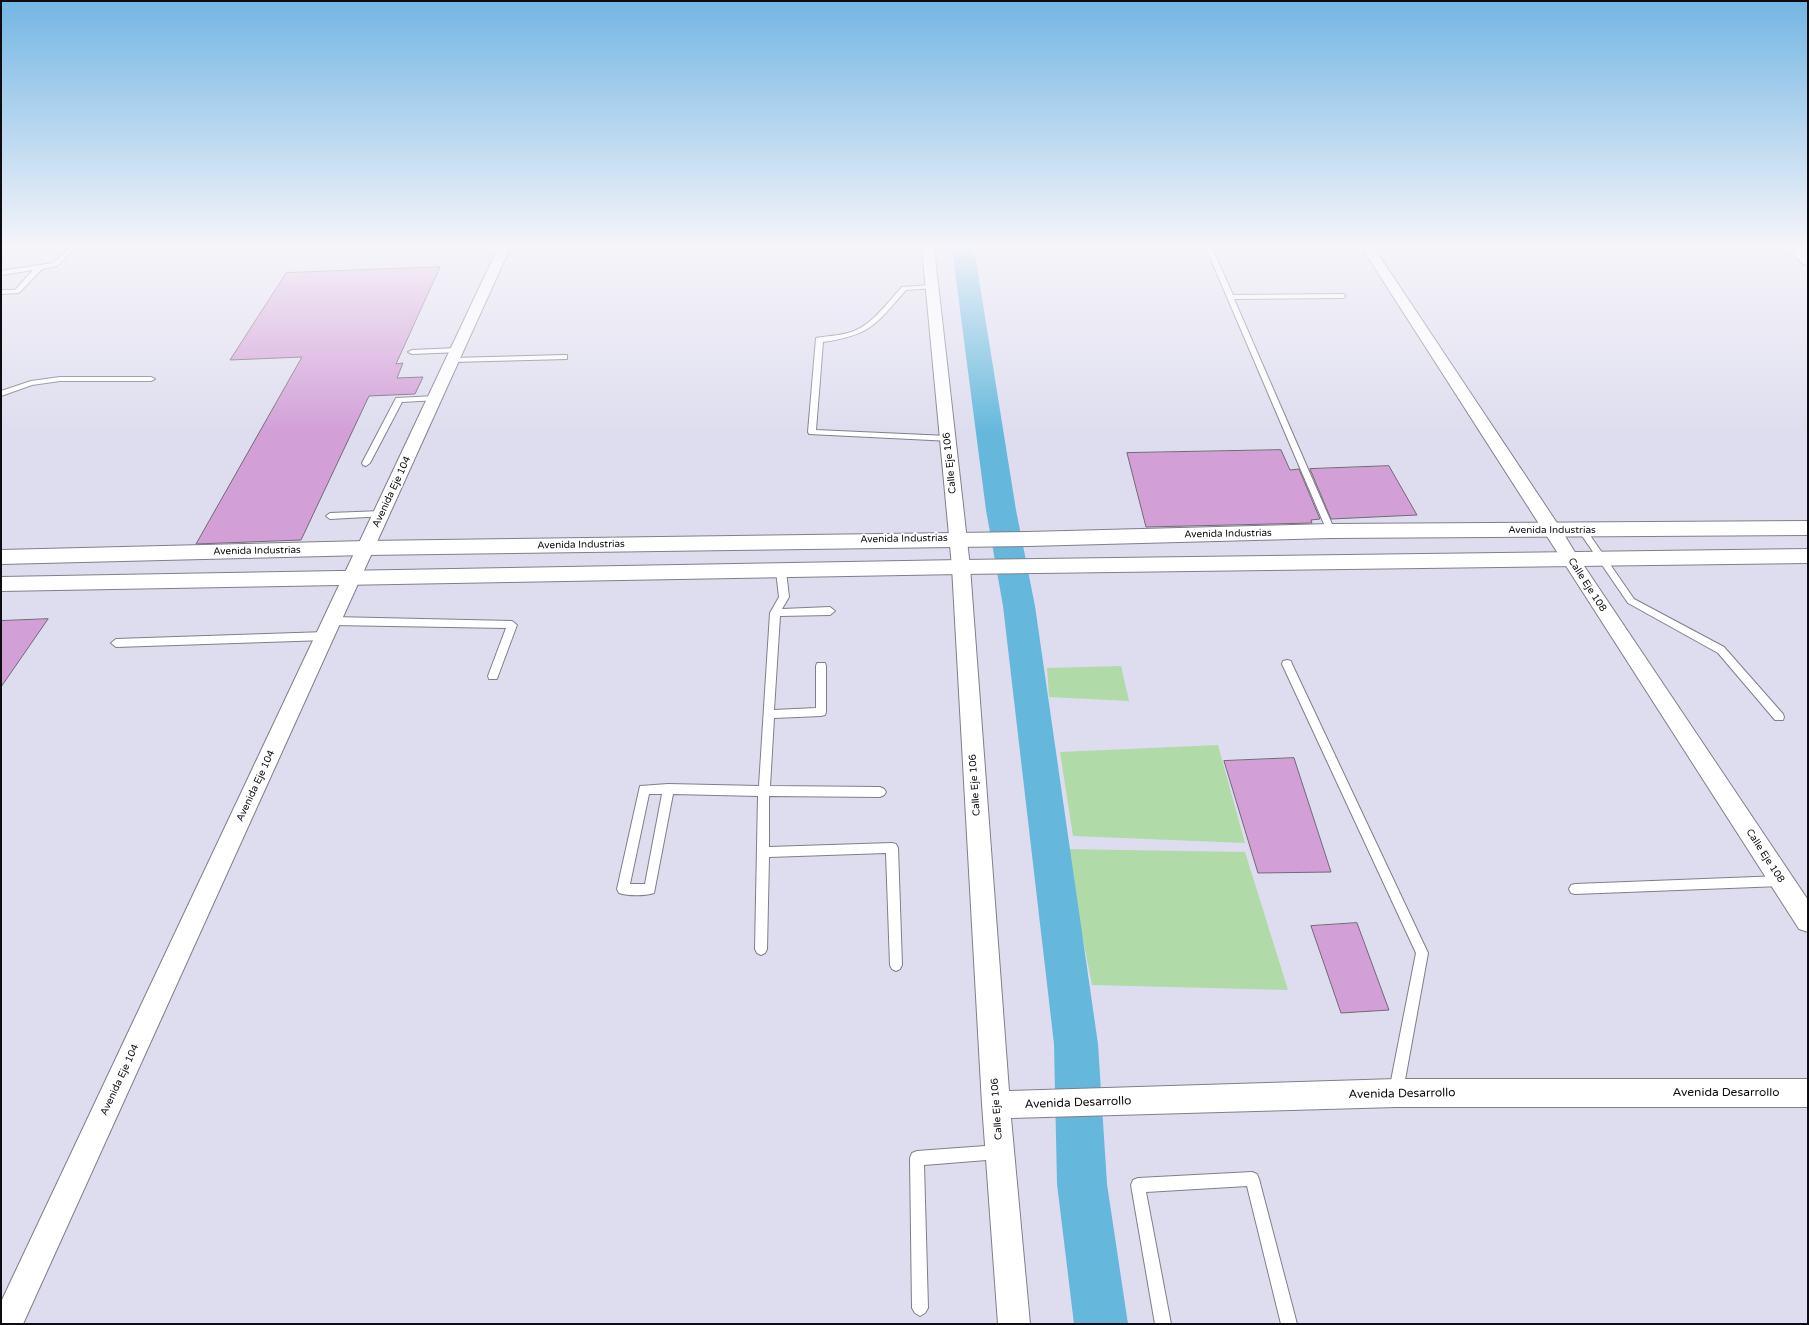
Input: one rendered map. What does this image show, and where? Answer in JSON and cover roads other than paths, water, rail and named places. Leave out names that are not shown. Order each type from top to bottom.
[{"type":"main road","name":"Avenida Industrias","points":[[1,557],[366,548],[958,538],[1028,539],[1331,531],[1808,528]]},
{"type":"main road","points":[[1,584],[1035,566],[1808,556]]},
{"type":"street","name":"Avenida Eje 104","points":[[7,1324],[476,310]]},
{"type":"street","name":"Calle Eje 106","points":[[934,310],[958,538],[972,567],[996,1104],[1014,1324]]},
{"type":"street","name":"Calle Eje 108","points":[[1409,310],[1553,530],[1570,560],[1808,922]]},
{"type":"street","name":"Avenida Desarrollo","points":[[996,1104],[1029,1105],[1396,1093],[1808,1093]]},
{"type":"lane","points":[[883,310],[861,331],[851,335],[819,340],[812,432],[948,439]]},
{"type":"lane","points":[[1236,310],[1331,531]]},
{"type":"lane","points":[[412,352],[455,355],[564,357]]},
{"type":"lane","points":[[1,394],[31,383],[60,379],[151,379]]},
{"type":"lane","points":[[366,463],[398,400],[435,398]]},
{"type":"lane","points":[[330,516],[382,514]]},
{"type":"lane","points":[[1582,530],[1631,601],[1721,650],[1779,717]]},
{"type":"lane","points":[[761,949],[764,792],[770,714],[775,613],[784,597],[781,571]]},
{"type":"lane","points":[[775,613],[830,611]]},
{"type":"lane","points":[[116,644],[329,629],[512,625],[493,676]]},
{"type":"lane","points":[[1287,664],[1422,953],[1396,1093]]},
{"type":"lane","points":[[770,714],[821,712],[821,666]]},
{"type":"lane","points":[[668,790],[650,889],[624,889],[644,789],[764,792],[880,792]]},
{"type":"lane","points":[[763,852],[892,848],[896,965]]},
{"type":"lane","points":[[1575,889],[1781,880]]},
{"type":"lane","points":[[920,1308],[917,1158],[1000,1152]]},
{"type":"lane","points":[[1163,1324],[1138,1185],[1252,1180],[1289,1324]]},
{"type":"waterway","points":[[972,310],[1001,510],[1019,606],[1076,1044],[1082,1184],[1101,1324]]}]
